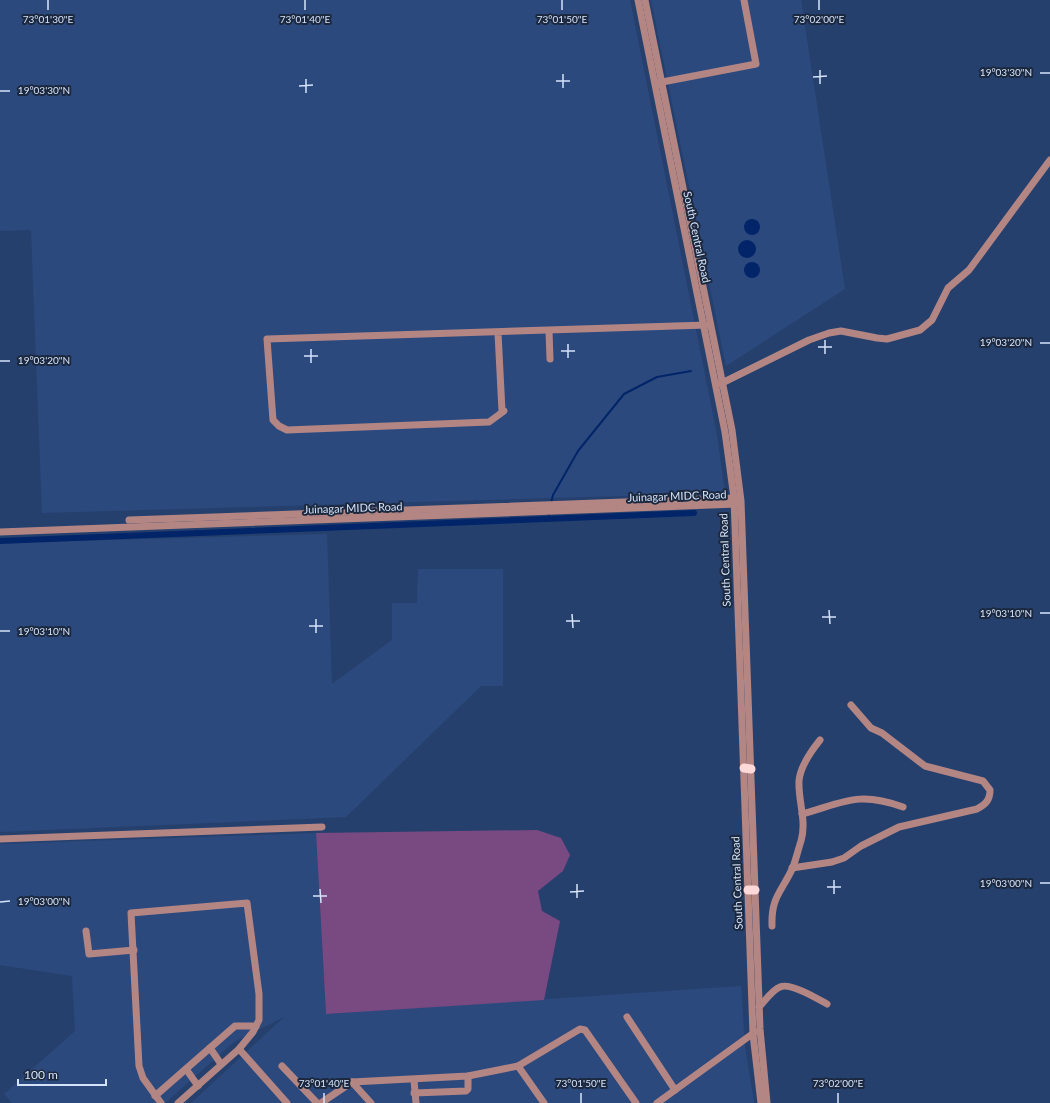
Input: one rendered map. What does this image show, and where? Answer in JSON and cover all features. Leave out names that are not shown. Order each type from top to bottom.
[{"type":"street","name":"South Central Road","points":[[638,0],[658,83]]},
{"type":"street","name":"South Central Road","points":[[644,0],[658,83],[719,384],[732,430],[747,768],[751,890],[753,1034],[761,1103]]},
{"type":"street","points":[[658,83],[756,64],[744,0]]},
{"type":"street","points":[[719,384],[809,340],[829,333],[841,331],[887,339],[920,330],[932,320],[948,288],[969,270],[1050,160]]},
{"type":"street","points":[[498,333],[502,411],[504,411],[489,422],[287,430],[279,426],[273,420],[267,339],[498,333],[707,325]]},
{"type":"street","points":[[548,331],[550,359]]},
{"type":"street","name":"Juinagar MIDC Road","points":[[129,520],[202,521],[546,512],[556,508],[736,501]]},
{"type":"street","name":"Juinagar MIDC Road","points":[[0,532],[548,504],[556,508]]},
{"type":"street","points":[[792,868],[832,862],[844,858],[861,846],[899,827],[977,809],[986,804],[990,796],[990,790],[983,781],[925,766],[882,733],[871,728],[851,705]]},
{"type":"street","points":[[772,926],[772,910],[780,888],[792,868],[804,826],[799,780],[804,767],[820,740]]},
{"type":"street","points":[[802,814],[850,799],[872,798],[903,807]]},
{"type":"street","points":[[0,839],[322,827]]},
{"type":"street","name":"South Central Road","points":[[751,890],[760,1029],[767,1103]]},
{"type":"street","points":[[161,1103],[143,1078],[139,1066],[131,913],[247,903],[259,994],[259,1020],[239,1049],[178,1103]]},
{"type":"street","points":[[86,931],[89,954],[134,950]]},
{"type":"street","points":[[759,1007],[780,986],[793,987],[827,1004]]},
{"type":"street","points":[[627,1017],[675,1090]]},
{"type":"street","points":[[155,1096],[235,1026],[256,1026]]},
{"type":"street","points":[[321,1103],[352,1082],[414,1080],[468,1076],[518,1066],[580,1029],[585,1030],[636,1103]]},
{"type":"street","points":[[657,1103],[760,1029]]},
{"type":"street","points":[[210,1048],[222,1064]]},
{"type":"street","points":[[239,1049],[287,1103]]},
{"type":"street","points":[[282,1066],[317,1103]]},
{"type":"street","points":[[518,1066],[544,1103]]},
{"type":"street","points":[[186,1069],[198,1086]]},
{"type":"street","points":[[414,1093],[466,1091],[468,1089],[468,1076]]},
{"type":"street","points":[[414,1080],[416,1103]]},
{"type":"street","points":[[352,1082],[371,1103]]},
{"type":"shaded area","points":[[0,0],[630,0],[717,435],[725,493],[42,513],[31,230],[0,231]]},
{"type":"shaded area","points":[[651,0],[801,0],[845,289],[726,366]]},
{"type":"shaded area","points":[[752,219],[758,221],[760,227],[758,233],[752,235],[746,233],[744,227],[746,221]]},
{"type":"shaded area","points":[[747,240],[753,243],[756,249],[753,255],[747,258],[741,255],[738,249],[741,243]]},
{"type":"shaded area","points":[[752,262],[758,264],[760,270],[758,276],[752,278],[746,276],[744,270],[746,264]]},
{"type":"shaded area","points":[[327,534],[332,684],[392,640],[392,603],[417,603],[418,569],[503,569],[503,686],[481,686],[346,817],[0,832],[0,543]]},
{"type":"shaded area","points":[[537,830],[561,838],[570,855],[563,871],[538,891],[542,911],[560,921],[544,1000],[326,1014],[316,833]]},
{"type":"shaded area","points":[[316,833],[326,1014],[741,986],[745,1047],[754,1103],[191,1103],[284,1017],[234,1042],[165,1103],[12,1103],[4,1094],[75,1031],[72,976],[0,965],[0,844]]},
{"type":"waterway","points":[[551,503],[553,495],[578,451],[624,394],[657,377],[691,371]]},
{"type":"waterway","points":[[548,519],[549,513]]},
{"type":"waterway","points":[[0,541],[694,513]]}]
